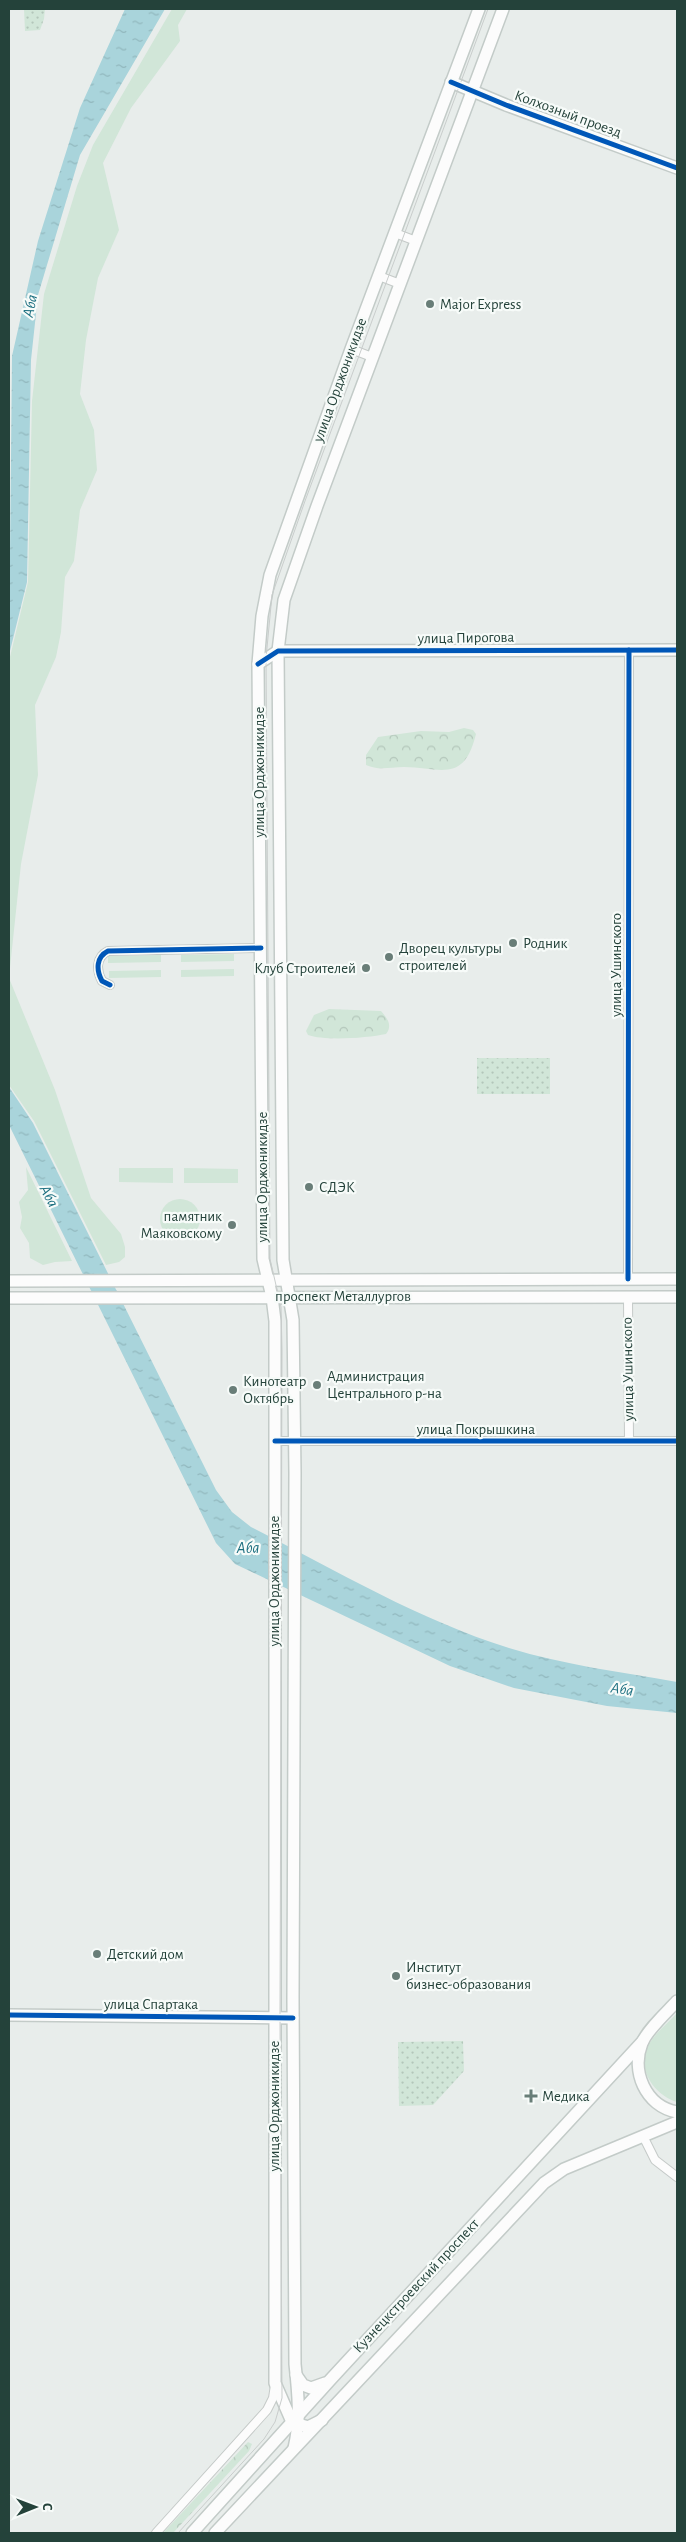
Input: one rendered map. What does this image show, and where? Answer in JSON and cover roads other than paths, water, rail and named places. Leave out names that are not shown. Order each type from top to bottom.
[{"type":"main road","name":"улица Орджоникидзе","points":[[296,2420],[283,2405],[275,2383],[275,1321],[272,1297],[263,1259],[258,664],[262,616],[270,575],[351,349],[479,9]]},
{"type":"main road","name":"улица Орджоникидзе","points":[[296,2420],[293,2018],[294,1320],[283,1260],[278,651],[284,600],[289,582],[502,9]]},
{"type":"main road","name":"Колхозный проезд","points":[[451,82],[677,168]]},
{"type":"main road","name":"улица Пирогова","points":[[278,651],[677,650]]},
{"type":"main road","points":[[258,664],[278,651]]},
{"type":"main road","name":"проспект Металлургов","points":[[9,1281],[677,1279]]},
{"type":"main road","name":"проспект Металлургов","points":[[9,1298],[290,1296],[677,1297]]},
{"type":"main road","name":"Кузнецкстроевский проспект","points":[[192,2533],[331,2379],[643,2041],[677,2001]]},
{"type":"main road","name":"улица Спартака","points":[[9,2016],[293,2018]]},
{"type":"main road","points":[[643,2041],[637,2065],[646,2091],[667,2110],[677,2112]]},
{"type":"main road","name":"Кузнецкстроевский проспект","points":[[215,2533],[544,2183],[564,2169],[677,2122]]},
{"type":"main road","points":[[296,2375],[303,2385],[311,2388],[331,2379]]},
{"type":"main road","points":[[278,2437],[283,2405]]},
{"type":"main road","points":[[294,2448],[296,2420],[308,2427],[322,2420]]},
{"type":"street","points":[[395,233],[416,241]]},
{"type":"street","points":[[379,276],[400,284]]},
{"type":"street","points":[[351,349],[372,357]]},
{"type":"street","name":"улица Ушинского","points":[[628,1279],[629,650]]},
{"type":"street","points":[[110,985],[102,981],[98,971],[99,959],[108,951],[261,948]]},
{"type":"street","name":"улица Ушинского","points":[[628,1297],[629,1441]]},
{"type":"street","name":"улица Покрышкина","points":[[275,1442],[677,1441]]},
{"type":"street","points":[[643,2136],[655,2160],[677,2177]]},
{"type":"street","points":[[156,2533],[267,2410],[273,2398],[275,2383]]},
{"type":"water","name":"Аба","points":[[125,9],[165,9],[80,155],[38,295],[31,360],[27,582],[9,655],[12,356],[38,241],[80,108]]},
{"type":"water","name":"Аба","points":[[9,1087],[33,1123],[216,1490],[232,1512],[251,1527],[346,1577],[410,1609],[476,1637],[551,1659],[677,1682],[677,1713],[607,1706],[514,1688],[450,1666],[235,1564],[216,1543],[9,1125]]},
{"type":"tram line","points":[[178,2533],[264,2439],[275,2422],[282,2398],[280,2017],[282,1351],[281,1307],[270,1259],[266,658],[272,595],[305,501],[488,9]]},
{"type":"place","name":"Major Express","points":[[430,304]]},
{"type":"place","name":"Родник","points":[[513,943]]},
{"type":"place","name":"Дворец культуры строителей","points":[[389,957]]},
{"type":"place","name":"Клуб Строителей","points":[[366,968]]},
{"type":"place","name":"СДЭК","points":[[309,1187]]},
{"type":"place","name":"памятник Маяковскому","points":[[232,1225]]},
{"type":"place","name":"Администрация Центрального р-на","points":[[317,1385]]},
{"type":"place","name":"Кинотеатр Октябрь","points":[[233,1390]]},
{"type":"place","name":"Детский дом","points":[[97,1954]]},
{"type":"place","name":"Институт бизнес-образования","points":[[396,1976]]},
{"type":"place","name":"Медика","points":[[531,2096]]}]
